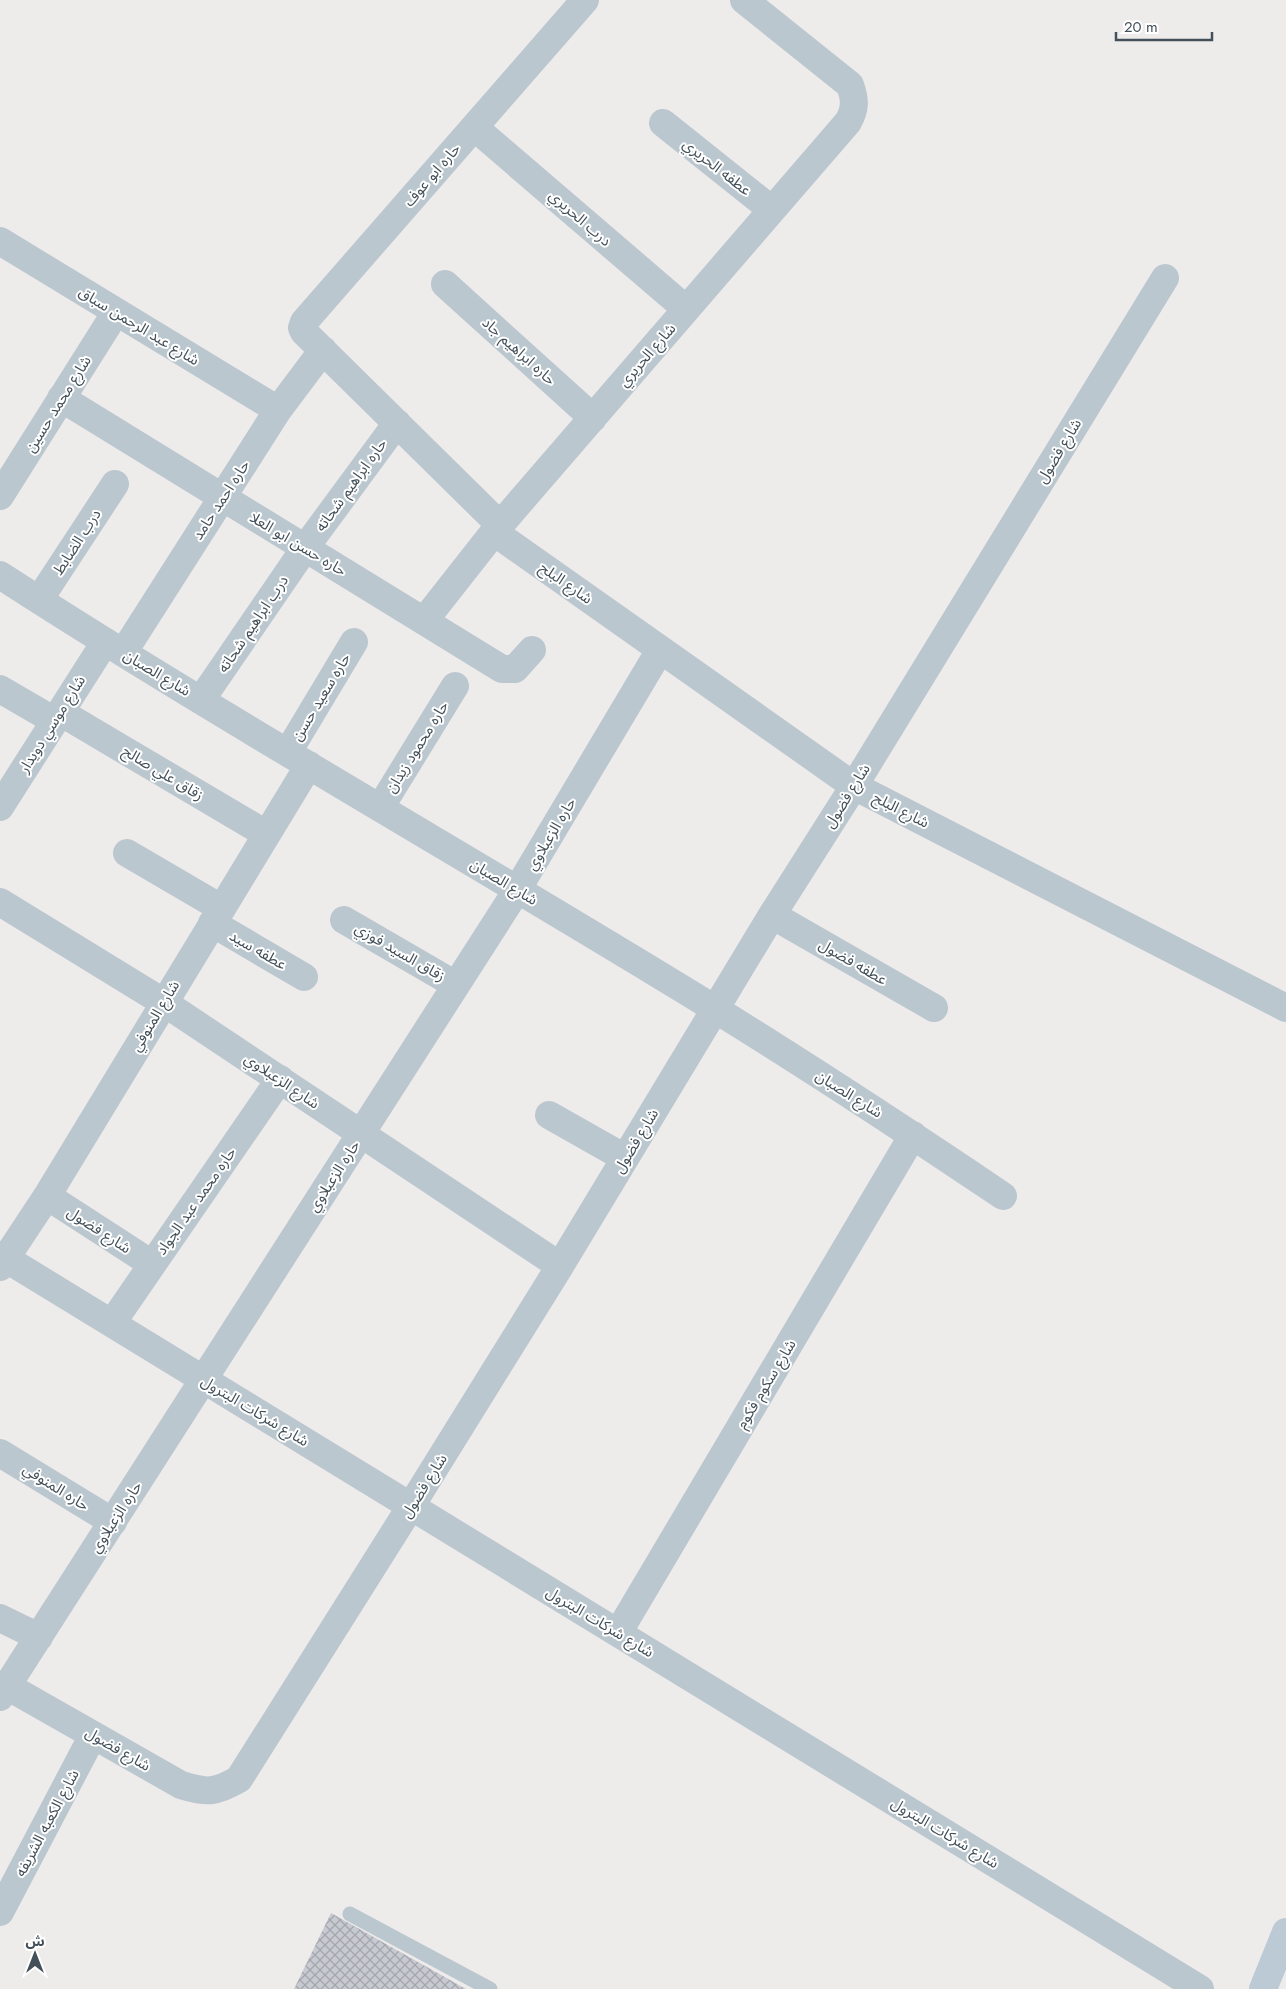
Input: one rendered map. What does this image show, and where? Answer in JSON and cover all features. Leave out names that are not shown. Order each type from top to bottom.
[{"type":"main road","points":[[1263,1989],[1286,1932]]},
{"type":"street","name":"حاره ابو عوف","points":[[324,350],[304,332],[302,328],[304,322],[585,0]]},
{"type":"street","name":"شارع الحريري","points":[[424,621],[497,529],[848,122],[854,112],[855,99],[850,85],[744,0]]},
{"type":"street","name":"عطفه الحريري","points":[[663,123],[772,210]]},
{"type":"street","name":"درب الحريري","points":[[474,127],[686,309]]},
{"type":"street","name":"شارع عبد الرحمن سباق","points":[[0,242],[278,410]]},
{"type":"street","name":"شارع فضول","points":[[4,1692],[93,1735],[181,1784],[200,1791],[221,1789],[239,1779],[560,1266],[772,915],[854,786],[1165,278]]},
{"type":"street","name":"حاره ابراهيم جاد","points":[[445,284],[593,418]]},
{"type":"street","name":"شارع محمد حسين","points":[[0,496],[116,312]]},
{"type":"street","name":"حاره احمد حامد","points":[[114,648],[222,497],[278,410],[324,350]]},
{"type":"street","name":"شارع البلح","points":[[324,350],[397,423],[497,529],[660,650],[854,786],[1286,1008]]},
{"type":"street","name":"حاره حسن ابو العلا","points":[[61,398],[502,669],[516,670],[532,650]]},
{"type":"street","name":"حاره ابراهيم شحاته","points":[[305,548],[397,423]]},
{"type":"street","name":"درب الضابط","points":[[39,600],[115,484]]},
{"type":"street","name":"درب ابراهيم شحاته","points":[[201,700],[305,548]]},
{"type":"street","name":"شارع الصبان","points":[[0,575],[114,648],[715,1009],[914,1135],[1003,1196]]},
{"type":"street","name":"حاره سعيد حسن","points":[[298,759],[354,642]]},
{"type":"street","name":"شارع موسي دويدار","points":[[0,807],[58,717],[114,648]]},
{"type":"street","name":"حاره الزعبلاوي","points":[[4,1692],[517,890],[660,650]]},
{"type":"street","name":"حاره محمود زيدان","points":[[380,808],[455,686]]},
{"type":"street","name":"زقاق علي صالح","points":[[0,690],[58,717],[266,834]]},
{"type":"street","name":"شارع المنوفي","points":[[2,1261],[47,1196],[266,834],[298,759]]},
{"type":"street","name":"عطفه سيد","points":[[127,853],[304,977]]},
{"type":"street","name":"شارع الزعبلاوي","points":[[0,902],[163,1002],[560,1266]]},
{"type":"street","name":"عطفه فضول","points":[[772,915],[934,1008]]},
{"type":"street","name":"زقاق السيد فوزي","points":[[344,920],[456,985]]},
{"type":"street","name":"حاره محمد عبد الجواد","points":[[112,1323],[280,1079]]},
{"type":"street","points":[[550,1115],[626,1158]]},
{"type":"street","name":"شارع سكوم فكوم","points":[[618,1633],[914,1135]]},
{"type":"street","name":"شارع فضول","points":[[47,1196],[152,1264]]},
{"type":"street","name":"شارع شركات البترول","points":[[2,1261],[112,1323],[1200,1989]]},
{"type":"street","name":"حاره المنوفي","points":[[0,1452],[113,1522]]},
{"type":"street","points":[[0,1618],[39,1637]]},
{"type":"street","name":"شارع الكعبه الشريفه","points":[[0,1912],[93,1735]]},
{"type":"lane","points":[[350,1914],[490,1989]]},
{"type":"building","points":[[331,1913],[466,1989],[294,1989]]}]
